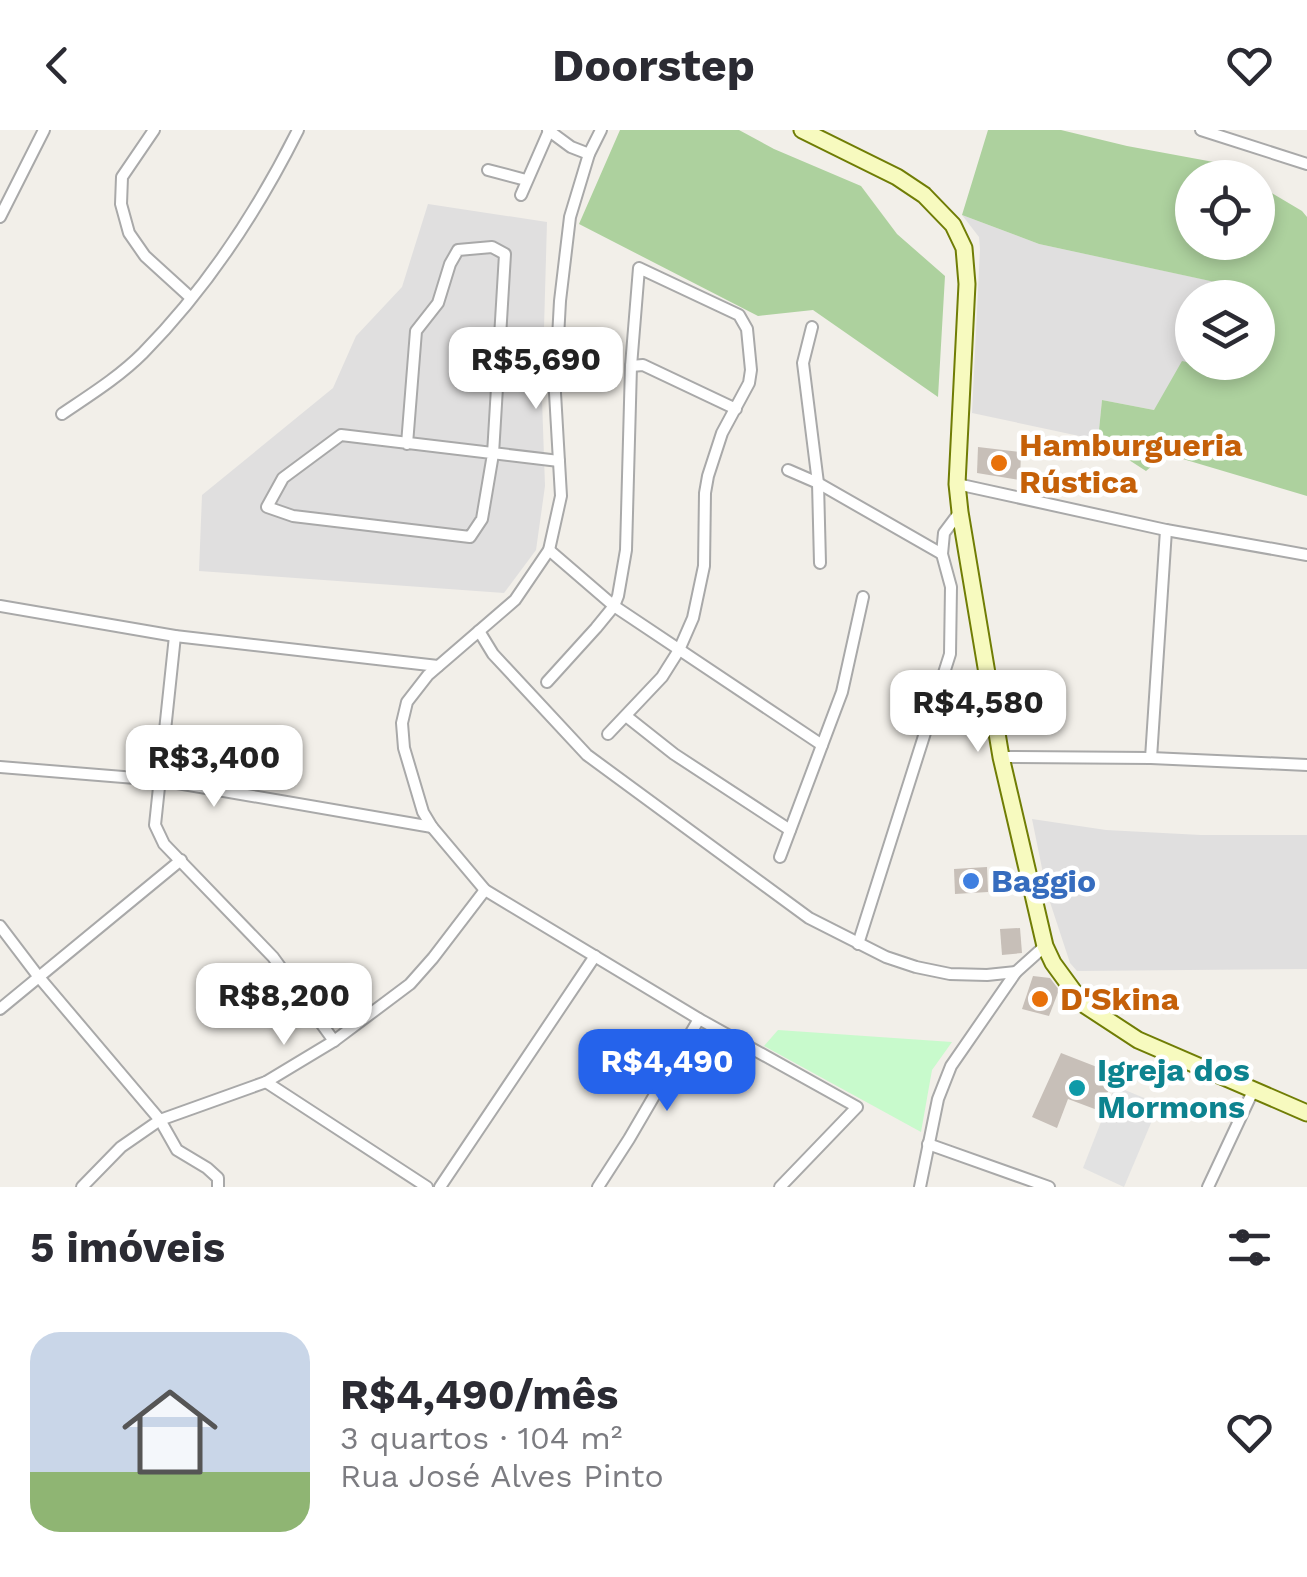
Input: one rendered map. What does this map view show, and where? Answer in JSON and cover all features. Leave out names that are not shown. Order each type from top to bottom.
[{"type":"main road","points":[[802,130],[924,195],[953,225],[964,248],[968,284],[957,484],[960,512],[1001,757],[1045,946],[1066,983],[1084,1004],[1138,1040],[1307,1114]]},
{"type":"street","points":[[0,217],[44,130]]},
{"type":"street","points":[[154,130],[122,177],[121,204],[129,233],[145,256],[190,297]]},
{"type":"street","points":[[62,414],[142,353],[190,297],[232,245],[298,130]]},
{"type":"street","points":[[601,130],[570,217],[560,301],[556,393],[560,496],[549,550],[515,600],[428,675],[407,702],[402,723],[404,748],[423,812],[432,828],[485,890],[699,1019],[857,1107],[780,1187]]},
{"type":"street","points":[[1201,130],[1307,164]]},
{"type":"street","points":[[521,195],[548,131],[590,154]]},
{"type":"street","points":[[488,170],[526,180]]},
{"type":"street","points":[[407,444],[416,331],[438,303],[458,250],[492,248],[505,254],[493,454],[482,519],[470,537],[294,516],[266,507],[283,478],[341,435],[407,444],[493,454],[559,462]]},
{"type":"street","points":[[547,682],[614,606],[626,550],[631,366],[639,268],[738,315],[747,329],[751,370],[749,383],[722,433],[708,476],[702,583],[693,618],[662,678],[608,734]]},
{"type":"street","points":[[812,328],[804,363],[818,483],[820,563]]},
{"type":"street","points":[[631,366],[643,365],[736,409]]},
{"type":"street","points":[[788,470],[942,554]]},
{"type":"street","points":[[957,484],[1166,530],[1307,555]]},
{"type":"street","points":[[858,944],[950,654],[951,587],[942,554],[944,533],[960,512]]},
{"type":"street","points":[[1151,758],[1166,530]]},
{"type":"street","points":[[549,550],[614,606],[822,746]]},
{"type":"street","points":[[780,857],[842,692],[862,597]]},
{"type":"street","points":[[0,606],[175,636],[438,666]]},
{"type":"street","points":[[479,631],[506,668],[587,756],[808,918],[858,944],[916,967],[950,974],[1016,972]]},
{"type":"street","points":[[175,636],[155,826],[164,844],[273,957],[334,1041]]},
{"type":"street","points":[[626,716],[674,754],[790,830]]},
{"type":"street","points":[[1001,757],[1307,765]]},
{"type":"street","points":[[0,767],[160,780],[432,828]]},
{"type":"street","points":[[0,1009],[181,860]]},
{"type":"street","points":[[82,1187],[122,1147],[160,1120],[266,1082],[334,1041],[410,984],[485,890]]},
{"type":"street","points":[[0,926],[160,1120],[177,1150],[207,1168],[218,1178],[218,1187]]},
{"type":"street","points":[[920,1187],[938,1098],[952,1066],[1016,972],[1045,946]]},
{"type":"street","points":[[440,1187],[595,956]]},
{"type":"street","points":[[598,1187],[699,1019]]},
{"type":"street","points":[[266,1082],[427,1187]]},
{"type":"street","points":[[1208,1187],[1253,1091]]},
{"type":"street","points":[[928,1144],[1048,1187]]},
{"type":"shaded area","points":[[428,204],[547,222],[542,399],[545,486],[536,550],[504,593],[199,571],[202,495],[333,388],[356,336],[402,287]]},
{"type":"shaded area","points":[[962,215],[1039,244],[1206,280],[1175,280],[1175,380],[1216,380],[1154,410],[1102,400],[1098,440],[972,413],[979,237]]},
{"type":"shaded area","points":[[1032,819],[1106,830],[1307,835],[1307,969],[1077,971],[1070,963],[1047,893]]},
{"type":"shaded area","points":[[1115,1086],[1159,1104],[1124,1187],[1083,1168]]},
{"type":"green space","points":[[620,130],[739,130],[861,186],[897,234],[945,276],[938,397],[813,310],[758,316],[579,224]]},
{"type":"green space","points":[[988,130],[1061,130],[1203,160],[1175,160],[1175,260],[1275,260],[1275,195],[1302,211],[1307,217],[1307,496],[1166,454],[1146,471],[1098,440],[1102,400],[1154,410],[1175,373],[1175,380],[1275,380],[1275,280],[1206,280],[1039,244],[962,215]]},
{"type":"green space","points":[[778,1030],[952,1042],[932,1070],[921,1132],[764,1046]]},
{"type":"building","name":"Hamburgueria Rústica","points":[[978,447],[1021,452],[1020,480],[977,473]]},
{"type":"building","name":"Baggio","points":[[987,867],[988,892],[955,894],[954,869]]},
{"type":"building","points":[[1020,928],[1022,953],[1002,955],[1000,929]]},
{"type":"building","name":"D'Skina","points":[[1033,976],[1050,978],[1059,990],[1049,1016],[1022,1009]]},
{"type":"building","name":"Igreja dos Mormons","points":[[1061,1053],[1115,1074],[1100,1111],[1068,1099],[1057,1128],[1032,1117]]},
{"type":"place","name":"Hamburgueria Rústica","points":[[999,463]]},
{"type":"place","name":"Baggio","points":[[971,881]]},
{"type":"place","name":"D'Skina","points":[[1040,999]]},
{"type":"place","name":"Igreja dos Mormons","points":[[1077,1088]]}]
